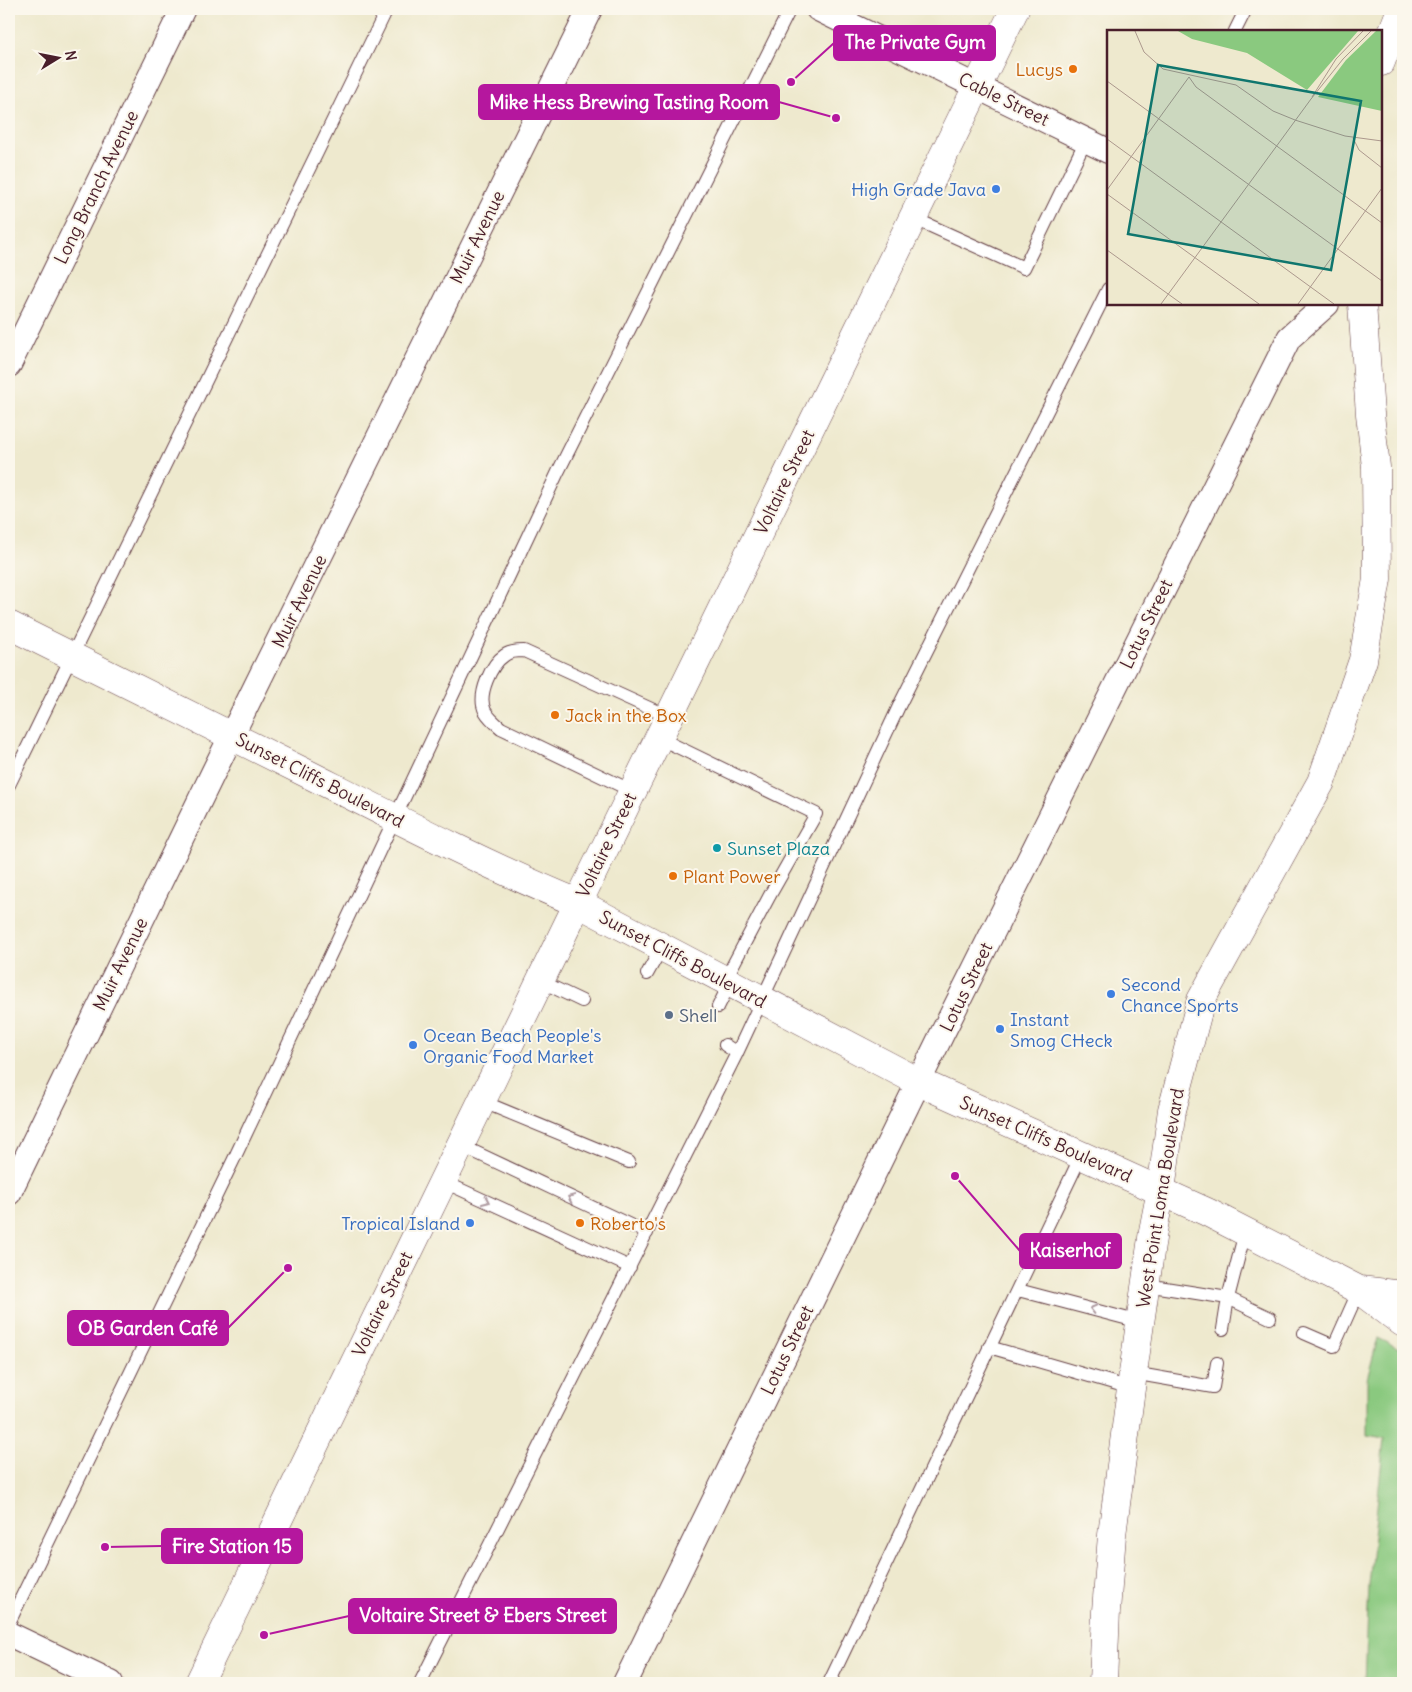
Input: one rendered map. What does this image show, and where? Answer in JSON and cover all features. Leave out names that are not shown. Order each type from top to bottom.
[{"type":"main road","name":"Voltaire Street","points":[[199,1683],[632,791],[1016,9]]},
{"type":"main road","points":[[1382,59],[1401,9]]},
{"type":"main road","name":"West Point Loma Boulevard","points":[[1103,1683],[1106,1612],[1112,1543],[1140,1322],[1172,1110],[1201,1000],[1321,782],[1364,660],[1377,579],[1376,477],[1362,305]]},
{"type":"main road","name":"Sunset Cliffs Boulevard","points":[[9,625],[445,844],[578,904],[919,1082],[1081,1156],[1161,1190],[1246,1232],[1359,1290],[1403,1323]]},
{"type":"main road","name":"Sunset Cliffs Boulevard","points":[[1359,1290],[1403,1295]]},
{"type":"street","name":"Long Branch Avenue","points":[[9,365],[183,9]]},
{"type":"street","name":"Muir Avenue","points":[[9,1193],[590,9]]},
{"type":"street","name":"Cable Street","points":[[818,9],[1107,150]]},
{"type":"street","name":"Lotus Street","points":[[624,1683],[919,1082],[1289,338],[1326,305]]},
{"type":"street","points":[[9,1634],[111,1683]]},
{"type":"lane","points":[[9,785],[387,9]]},
{"type":"lane","points":[[9,1623],[230,1168],[558,472],[790,9]]},
{"type":"lane","points":[[1236,30],[1246,9]]},
{"type":"lane","points":[[913,218],[1024,268],[1086,140]]},
{"type":"lane","points":[[420,1683],[737,1053],[900,704],[1107,291]]},
{"type":"lane","points":[[632,791],[501,728],[491,720],[484,709],[482,695],[486,682],[505,655],[516,651],[524,651],[816,814],[770,895],[728,981],[718,1007]]},
{"type":"lane","points":[[647,974],[662,947]]},
{"type":"lane","points":[[540,981],[582,1001]]},
{"type":"lane","points":[[725,1045],[737,1053]]},
{"type":"lane","points":[[481,1101],[629,1162]]},
{"type":"lane","points":[[460,1145],[647,1233]]},
{"type":"lane","points":[[829,1683],[1081,1156]]},
{"type":"lane","points":[[442,1181],[630,1267]]},
{"type":"lane","points":[[1223,1329],[1228,1298],[1246,1232]]},
{"type":"lane","points":[[1146,1285],[1228,1298],[1270,1318]]},
{"type":"lane","points":[[1018,1290],[1140,1322]]},
{"type":"lane","points":[[1304,1333],[1334,1346],[1359,1290]]},
{"type":"lane","points":[[989,1347],[1132,1380],[1213,1387],[1217,1364]]},
{"type":"green space","points":[[1378,1338],[1403,1350],[1403,1683],[1365,1683],[1369,1585],[1384,1438],[1367,1435],[1367,1379]]},
{"type":"place","name":"Lucys","points":[[1073,69]]},
{"type":"place","name":"The Private Gym","points":[[791,82]]},
{"type":"place","name":"Mike Hess Brewing Tasting Room","points":[[836,118]]},
{"type":"place","name":"High Grade Java","points":[[996,189]]},
{"type":"place","name":"Jack in the Box","points":[[555,715]]},
{"type":"place","name":"Sunset Plaza","points":[[717,848]]},
{"type":"place","name":"Plant Power","points":[[673,876]]},
{"type":"place","name":"Second Chance Sports","points":[[1111,994]]},
{"type":"place","name":"Shell","points":[[669,1015]]},
{"type":"place","name":"Instant Smog CHeck","points":[[1000,1029]]},
{"type":"place","name":"Ocean Beach People's Organic Food Market","points":[[413,1045]]},
{"type":"place","name":"Kaiserhof","points":[[955,1176]]},
{"type":"place","name":"Tropical Island","points":[[470,1223]]},
{"type":"place","name":"Roberto's","points":[[580,1223]]},
{"type":"place","name":"OB Garden Café","points":[[288,1268]]},
{"type":"place","name":"Fire Station 15","points":[[105,1547]]},
{"type":"place","name":"Voltaire Street & Ebers Street","points":[[264,1635]]}]
